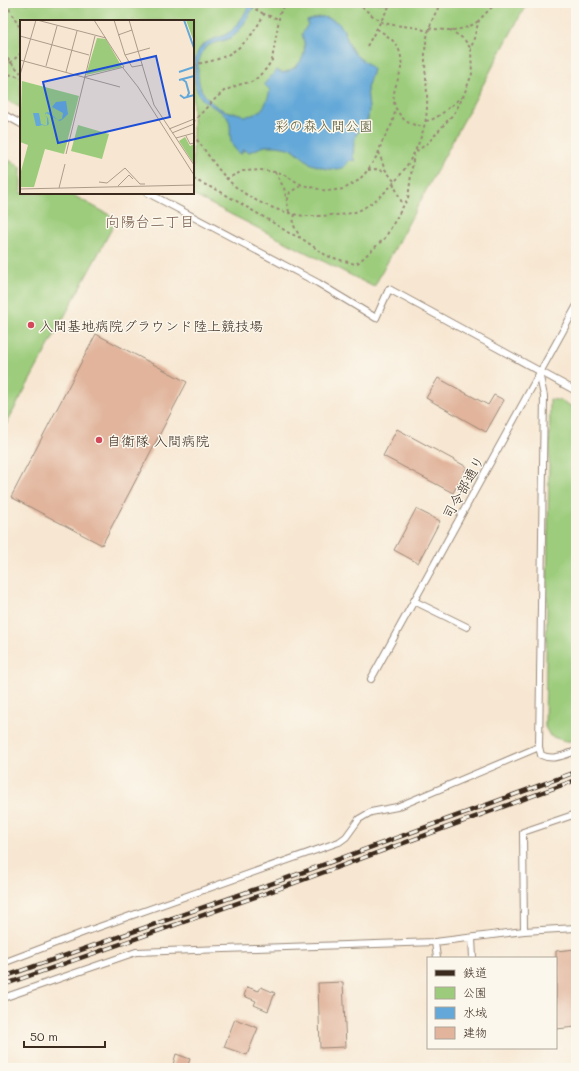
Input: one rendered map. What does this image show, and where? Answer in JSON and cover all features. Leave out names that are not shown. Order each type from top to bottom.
[{"type":"lane","points":[[3,114],[20,123]]},
{"type":"lane","points":[[150,194],[318,283],[376,318],[389,288],[576,391]]},
{"type":"lane","name":"司令部通り","points":[[371,679],[576,307]]},
{"type":"lane","points":[[540,372],[544,396],[539,747],[541,754],[550,758],[555,758],[576,751]]},
{"type":"lane","points":[[414,601],[467,627]]},
{"type":"lane","points":[[3,963],[82,933],[339,842],[346,837],[359,819],[371,812],[397,807],[539,747]]},
{"type":"lane","points":[[524,931],[523,832],[576,814]]},
{"type":"lane","points":[[3,998],[136,952],[435,942],[524,931],[576,928]]},
{"type":"lane","points":[[472,938],[473,957]]},
{"type":"lane","points":[[435,942],[437,957]]},
{"type":"path","points":[[7,3],[12,16],[20,28]]},
{"type":"path","points":[[245,3],[255,10],[279,20]]},
{"type":"path","points":[[194,121],[208,105],[224,91],[254,81],[266,69],[272,60],[280,13],[288,3]]},
{"type":"path","points":[[357,3],[381,21],[404,27],[419,28],[428,32]]},
{"type":"path","points":[[368,46],[390,3]]},
{"type":"path","points":[[194,136],[226,179],[240,191],[273,208],[306,216],[340,215],[357,212],[371,204],[393,182],[403,171],[414,153],[424,127],[428,100],[425,52],[428,32],[433,17],[441,3]]},
{"type":"path","points":[[429,28],[445,31],[472,26],[496,3]]},
{"type":"path","points":[[194,64],[211,62],[235,50],[254,30],[264,14]]},
{"type":"path","points":[[194,179],[221,192],[272,222],[289,234],[301,238],[327,256],[355,264],[363,260],[384,238],[408,198],[414,153],[428,143],[449,120],[463,97],[472,70],[471,49],[479,20]]},
{"type":"path","points":[[377,29],[394,41],[399,49],[402,60],[402,68],[393,97],[394,106],[405,121],[424,127]]},
{"type":"path","points":[[450,30],[464,39],[471,49]]},
{"type":"path","points":[[3,54],[20,72]]},
{"type":"path","points":[[10,62],[20,54]]},
{"type":"path","points":[[3,73],[20,77]]},
{"type":"path","points":[[425,121],[438,117],[463,97]]},
{"type":"path","points":[[226,179],[238,172],[262,170],[281,173],[302,185],[327,190],[344,189],[359,180],[368,170],[392,124],[396,108]]},
{"type":"path","points":[[379,151],[386,171],[404,205]]},
{"type":"path","points":[[368,170],[375,169],[386,171]]},
{"type":"path","points":[[276,172],[284,188],[289,212]]},
{"type":"path","points":[[287,202],[290,192],[302,185]]},
{"type":"path","points":[[295,214],[293,224],[301,238]]},
{"type":"green space","name":"彩の森入間公園","points":[[3,3],[527,3],[374,287],[191,194],[194,194],[194,20],[20,20],[20,107],[3,98]]},
{"type":"green space","name":"入間基地病院グラウンド陸上競技場","points":[[3,157],[20,166],[20,194],[71,194],[117,219],[3,430]]},
{"type":"green space","points":[[550,399],[562,401],[576,409],[576,741],[565,741],[550,736],[545,727]]},
{"type":"water","points":[[250,3],[257,3],[236,34],[233,37],[208,46],[201,55],[198,66],[198,78],[204,94],[219,108],[224,110],[244,116],[255,114],[265,104],[269,95],[270,90],[264,84],[277,70],[287,72],[294,68],[301,60],[304,51],[304,40],[302,34],[308,24],[307,21],[321,17],[335,21],[343,28],[351,49],[373,70],[367,88],[369,109],[368,119],[356,135],[353,157],[355,161],[350,160],[343,168],[327,169],[311,164],[293,149],[277,146],[265,146],[249,152],[242,150],[242,154],[232,145],[230,125],[227,117],[205,102],[199,95],[195,84],[194,70],[196,56],[202,46],[205,43],[231,31],[242,18]]},
{"type":"building","name":"自衛隊 入間病院","points":[[96,334],[187,382],[102,545],[11,497]]},
{"type":"building","points":[[438,378],[488,405],[494,395],[504,400],[486,432],[426,398]]},
{"type":"building","points":[[397,429],[467,467],[453,493],[383,456]]},
{"type":"building","points":[[416,509],[440,521],[418,563],[394,550]]},
{"type":"building","points":[[576,949],[576,1027],[557,1029],[556,951]]},
{"type":"building","points":[[343,982],[346,1047],[320,1048],[318,983]]},
{"type":"building","points":[[247,987],[259,991],[261,987],[275,993],[268,1011],[254,1005],[256,1001],[244,996]]},
{"type":"building","points":[[235,1019],[258,1028],[247,1055],[224,1047]]},
{"type":"building","points":[[176,1054],[190,1059],[187,1068],[172,1068]]},
{"type":"railway","points":[[3,977],[276,882],[576,772]]},
{"type":"railway","points":[[3,985],[278,889],[576,780]]},
{"type":"place","name":"入間基地病院グラウンド陸上競技場","points":[[31,325]]},
{"type":"place","name":"自衛隊 入間病院","points":[[99,440]]},
{"type":"district","name":"向陽台二丁目","points":[[150,221]]}]
